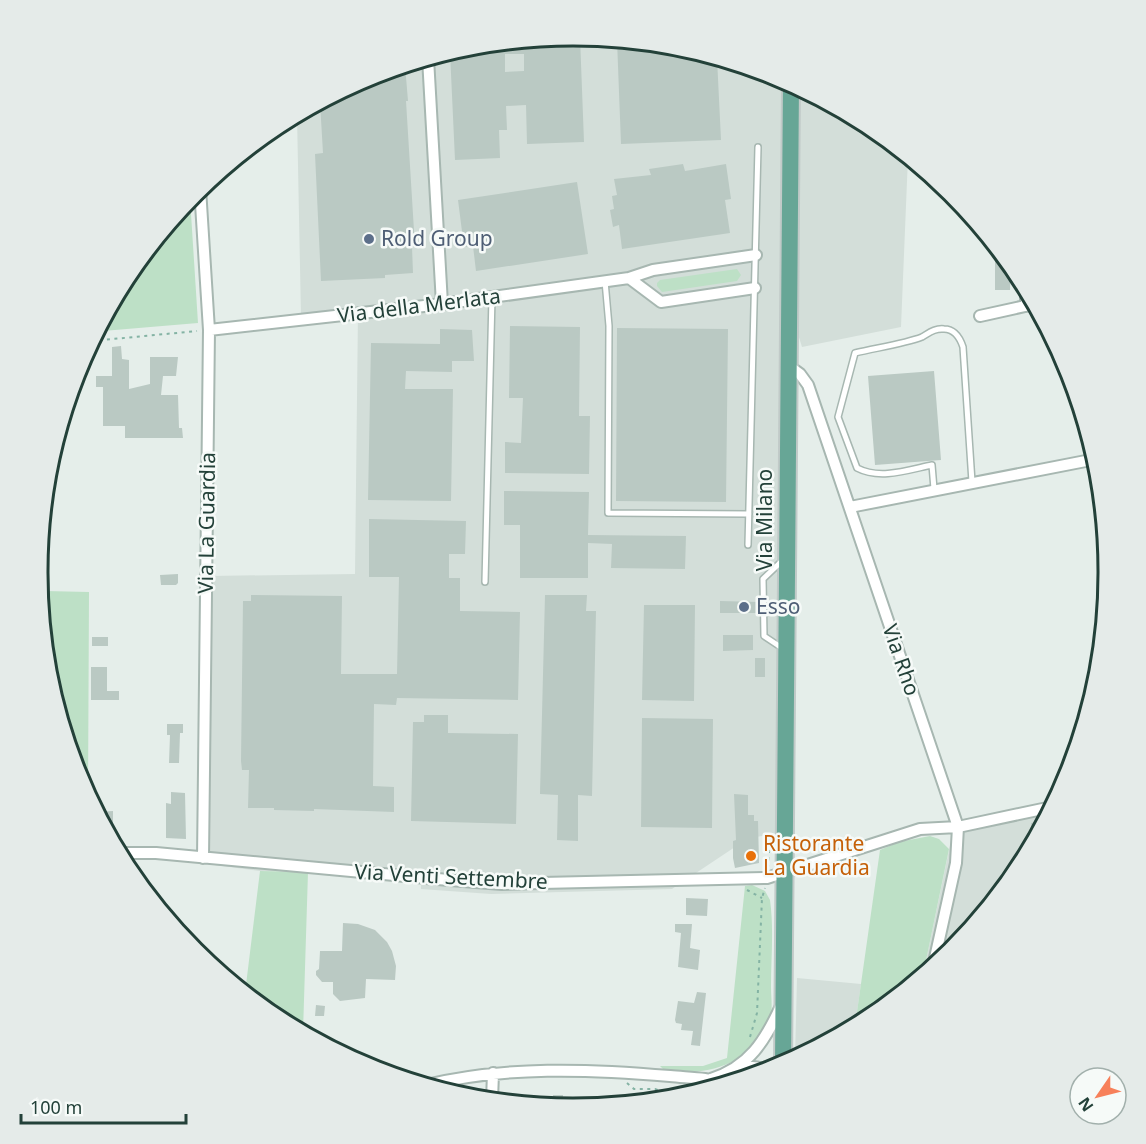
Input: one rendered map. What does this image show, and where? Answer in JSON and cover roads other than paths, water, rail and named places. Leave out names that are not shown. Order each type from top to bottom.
[{"type":"main road","name":"Via Milano","points":[[783,1053],[790,94]]},
{"type":"street","points":[[428,67],[441,304]]},
{"type":"street","name":"Via La Guardia","points":[[201,200],[209,330],[203,858]]},
{"type":"street","name":"Via della Merlata","points":[[209,330],[441,304],[629,278],[653,270],[756,255]]},
{"type":"street","points":[[629,278],[661,302],[755,288]]},
{"type":"street","points":[[980,316],[1026,306]]},
{"type":"street","name":"Via Rho","points":[[789,366],[800,374],[808,386],[958,827],[956,863],[936,952]]},
{"type":"street","points":[[850,507],[1086,461]]},
{"type":"street","name":"Via Venti Settembre","points":[[129,853],[156,853],[502,884],[767,878],[920,829],[958,827],[1041,809]]},
{"type":"street","points":[[732,1070],[757,1050],[768,1034],[782,1003]]},
{"type":"street","points":[[445,1082],[493,1073],[535,1071],[711,1079],[732,1070],[751,1066]]},
{"type":"street","points":[[492,1091],[493,1073]]},
{"type":"lane","points":[[747,545],[758,147]]},
{"type":"lane","points":[[604,281],[609,326],[608,513],[748,514]]},
{"type":"lane","points":[[484,582],[492,297]]},
{"type":"lane","points":[[934,489],[932,465],[878,475],[857,468],[838,417],[855,352],[921,337],[932,330],[944,328],[960,336],[963,347],[972,482]]},
{"type":"lane","points":[[786,651],[764,636],[763,579],[787,556]]},
{"type":"place","name":"Rold Group","points":[[369,239]]},
{"type":"place","name":"Esso","points":[[744,607]]},
{"type":"place","name":"Ristorante La Guardia","points":[[751,856]]}]
